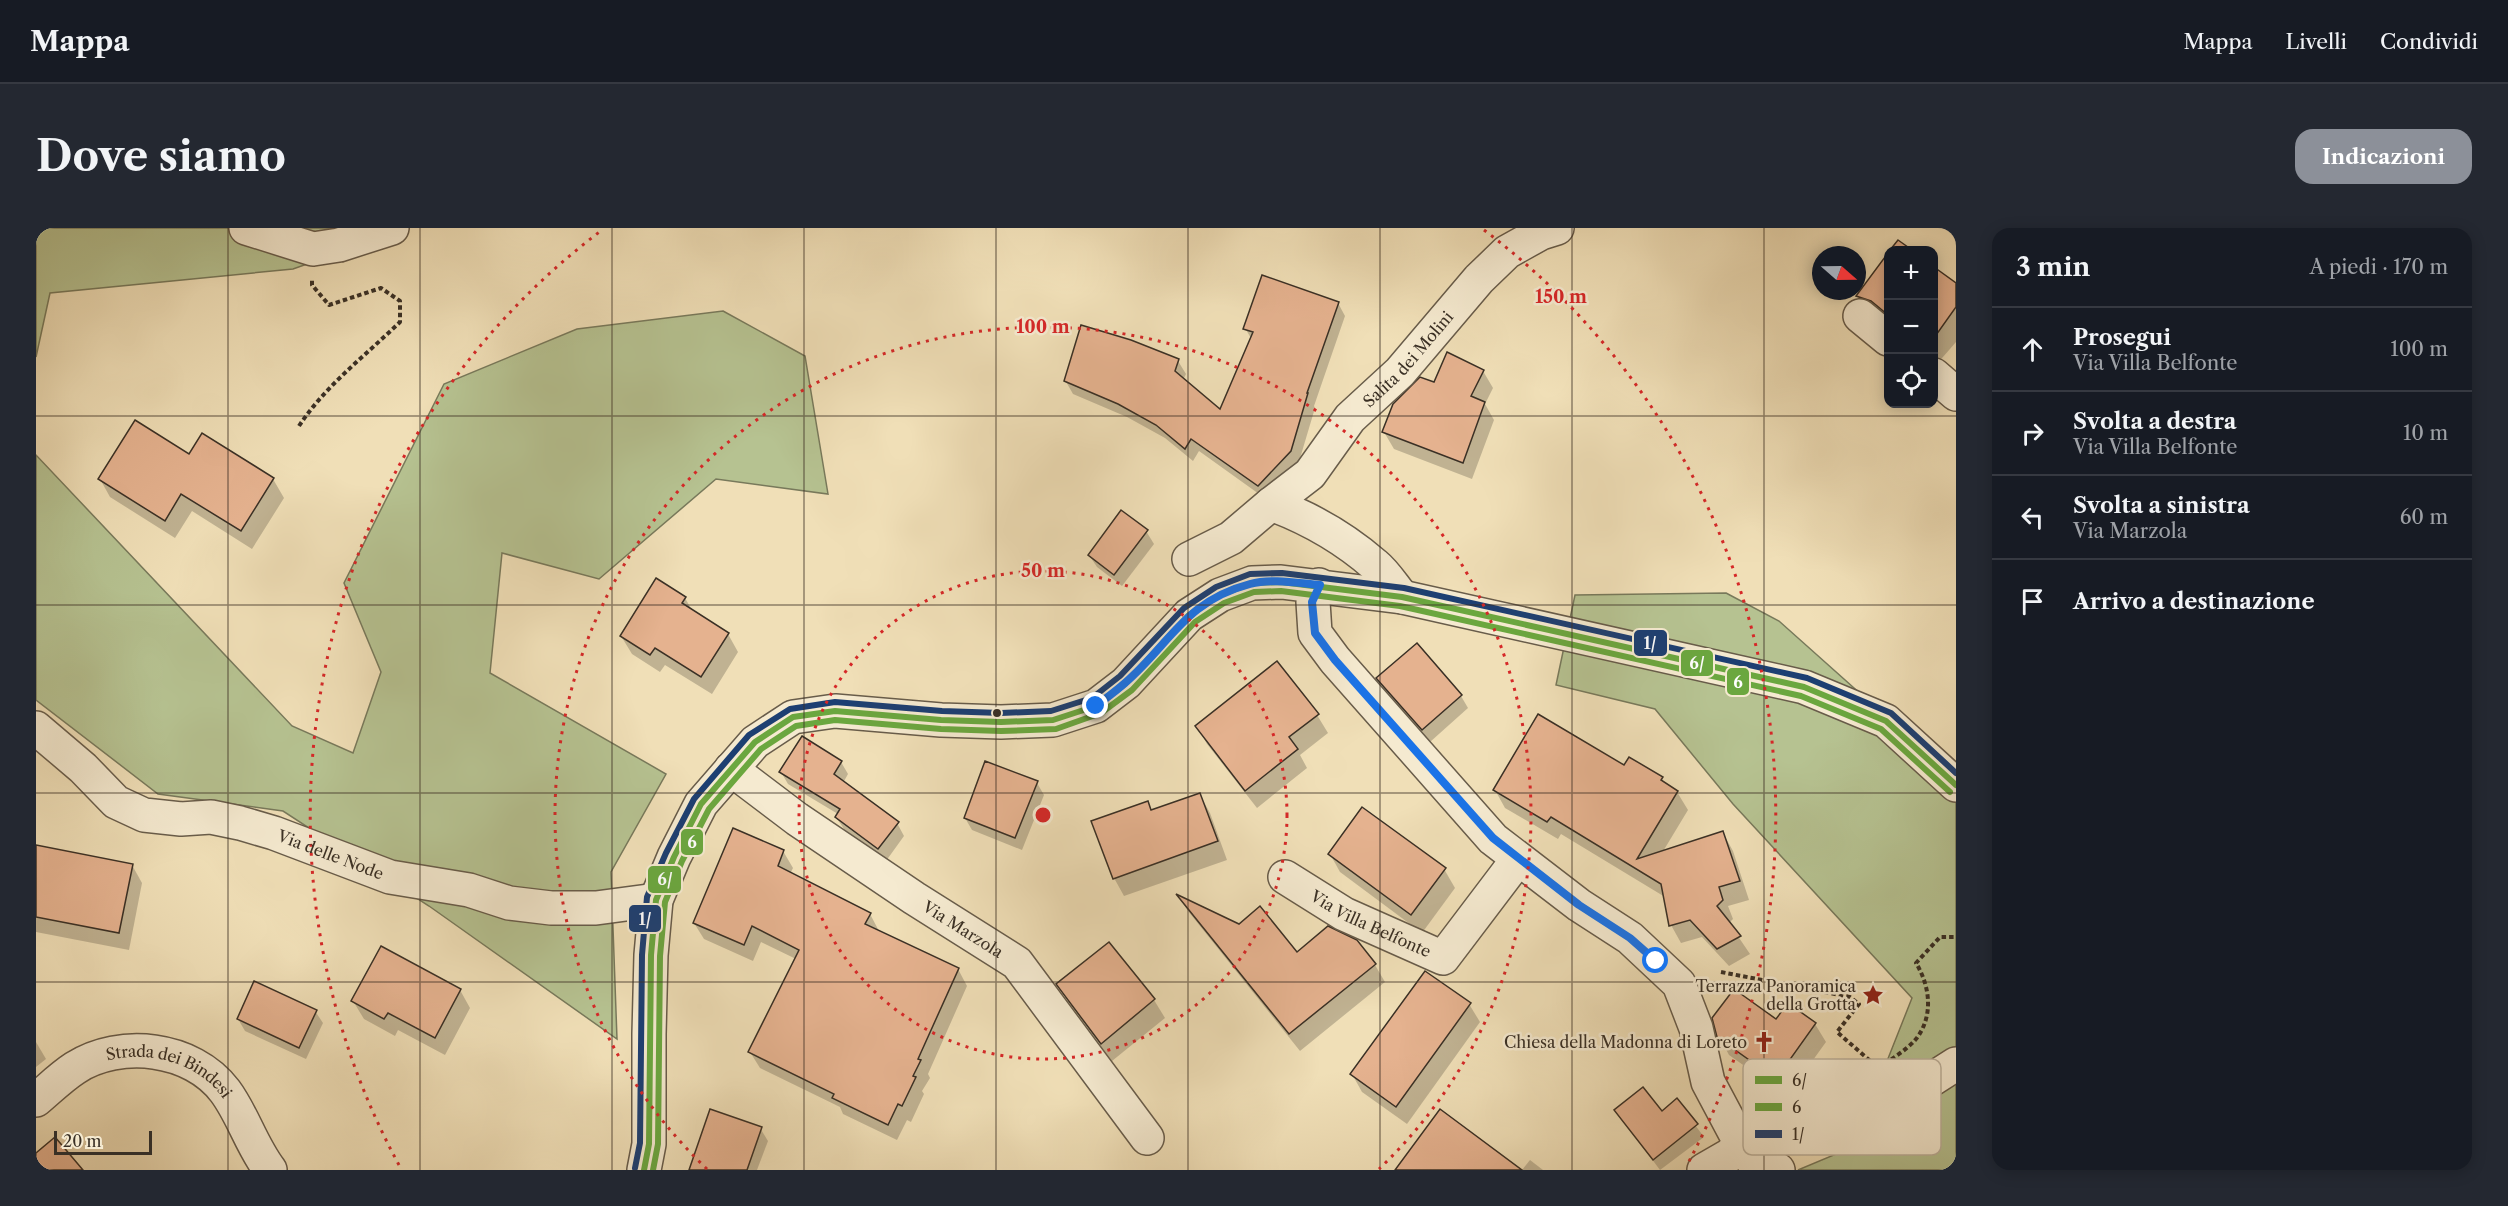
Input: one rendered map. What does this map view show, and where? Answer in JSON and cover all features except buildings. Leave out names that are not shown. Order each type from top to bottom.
[{"type":"street","points":[[246,228],[313,249],[339,245],[392,228]]},
{"type":"street","name":"Salita dei Molini","points":[[1189,559],[1231,538],[1310,474],[1350,417],[1400,372],[1479,279],[1508,252],[1540,233],[1557,228]]},
{"type":"street","points":[[1860,316],[1884,336]]},
{"type":"street","points":[[1938,378],[1956,394]]},
{"type":"street","points":[[1271,504],[1299,515],[1334,535],[1377,566],[1402,597]]},
{"type":"street","points":[[644,1170],[649,1144],[649,1023],[651,955],[656,900],[674,857],[701,804],[754,742],[793,717],[834,711],[941,720],[1001,722],[1053,720],[1096,706],[1126,682],[1189,615],[1220,595],[1252,584],[1281,582],[1320,585],[1402,597],[1804,687],[1886,720],[1956,785]]},
{"type":"street","points":[[1320,585],[1312,602],[1315,633],[1335,660],[1493,838],[1579,905],[1630,938],[1647,965],[1698,979],[1684,1031],[1708,1082],[1725,1156]]},
{"type":"street","name":"Via delle Node","points":[[36,728],[83,768],[116,802],[144,815],[182,819],[211,817],[240,823],[274,832],[390,877],[469,890],[509,903],[551,908],[596,908],[619,907],[656,900]]},
{"type":"street","name":"Via Marzola","points":[[731,769],[807,826],[1017,963],[1146,1138]]},
{"type":"street","name":"Via Villa Belfonte","points":[[1285,877],[1344,914],[1443,958],[1518,859]]},
{"type":"street","name":"Strada dei Bindesi","points":[[36,1100],[75,1068],[102,1056],[144,1051],[165,1054],[184,1060],[208,1072],[238,1110],[259,1155],[270,1170]]},
{"type":"street","points":[[1941,1074],[1956,1064]]},
{"type":"street","points":[[1725,1156],[1743,1151]]},
{"type":"street","points":[[1725,1156],[1778,1170]]},
{"type":"path","points":[[298,426],[312,406],[342,374],[373,349],[400,322],[400,301],[381,288],[329,305],[312,285],[313,249]]},
{"type":"path","points":[[1891,1059],[1916,1040],[1926,1020],[1928,998],[1925,977],[1916,963],[1940,937],[1956,937]]},
{"type":"path","points":[[1698,979],[1850,997],[1859,1004],[1837,1032],[1868,1059]]},
{"type":"green space","points":[[36,228],[409,228],[293,269],[50,293],[36,357]]},
{"type":"green space","points":[[723,311],[805,356],[828,494],[716,479],[599,579],[502,553],[490,673],[666,774],[611,872],[617,1039],[429,906],[283,811],[158,794],[36,700],[36,455],[292,726],[353,753],[381,672],[344,583],[444,384],[577,329]]},
{"type":"green space","points":[[1726,593],[1779,621],[1956,779],[1956,1170],[1798,1170],[1834,1155],[1941,1155],[1941,1059],[1888,1059],[1912,998],[1733,804],[1655,709],[1556,685],[1575,595]]},
{"type":"transit line","name":"1/","points":[[635,1168],[640,1143],[642,955],[647,897],[666,853],[694,799],[749,735],[790,709],[835,702],[942,711],[1001,713],[1051,711],[1092,698],[1120,676],[1184,608],[1216,587],[1250,574],[1282,573],[1404,588],[1807,678],[1891,713],[1956,773]]},
{"type":"transit line","name":"6/","points":[[644,1170],[649,1144],[651,955],[656,900],[674,857],[701,804],[755,742],[793,717],[835,711],[941,720],[1001,722],[1053,720],[1096,706],[1126,683],[1189,615],[1220,595],[1252,583],[1281,582],[1402,597],[1804,687],[1886,721],[1956,785]]},
{"type":"transit line","name":"6","points":[[653,1170],[658,1144],[660,956],[665,902],[682,861],[709,809],[761,749],[796,726],[835,720],[941,729],[1001,731],[1056,729],[1101,713],[1132,690],[1195,622],[1224,603],[1254,592],[1281,591],[1400,606],[1801,696],[1881,729],[1950,792]]},
{"type":"place","name":"Terrazza Panoramica della Grotta","points":[[1873,995]]},
{"type":"place","name":"Chiesa della Madonna di Loreto","points":[[1764,1042]]},
{"type":"route","points":[[1096,706],[1126,682],[1189,615],[1220,595],[1252,584],[1281,582],[1320,585],[1312,602],[1315,633],[1335,660],[1493,838],[1579,905],[1630,938],[1656,961]]}]
